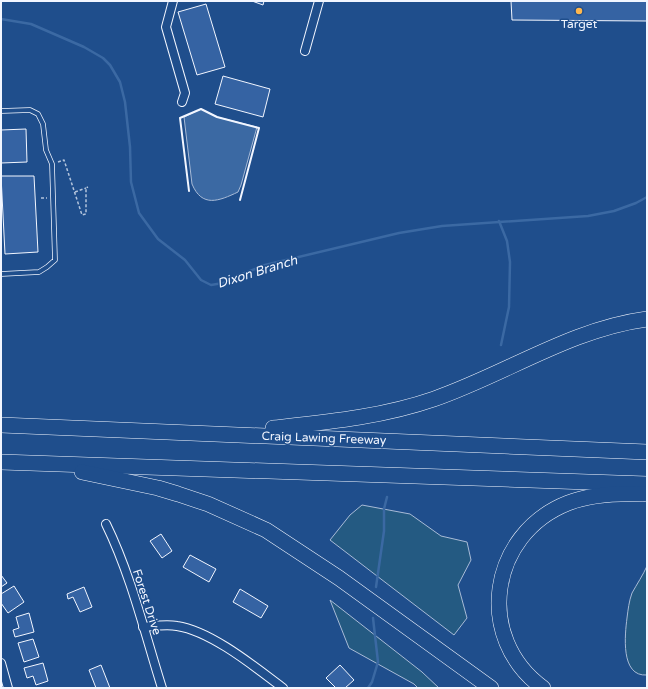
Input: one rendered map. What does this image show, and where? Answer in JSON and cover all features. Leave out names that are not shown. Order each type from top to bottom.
[{"type":"highway","points":[[218,433],[348,420],[405,408],[466,386],[579,336],[608,326],[647,319]]},
{"type":"highway","name":"Craig Lawing Freeway","points":[[1,424],[647,452]]},
{"type":"highway","points":[[1,462],[647,484]]},
{"type":"highway","points":[[34,463],[128,481],[178,494],[208,504],[266,530],[339,578],[491,688]]},
{"type":"highway","points":[[543,688],[528,675],[519,664],[510,650],[500,622],[499,598],[503,572],[518,541],[528,529],[551,512],[568,503],[607,494],[647,494]]},
{"type":"street","points":[[173,1],[166,27],[185,93],[182,102]]},
{"type":"street","points":[[305,51],[319,1]]},
{"type":"street","name":"Forest Drive","points":[[106,524],[123,565],[162,688]]},
{"type":"street","points":[[143,627],[158,625],[176,626],[202,633],[221,644],[283,688]]},
{"type":"street","points":[[1,663],[8,688]]},
{"type":"lane","points":[[1,111],[30,110],[38,114],[43,124],[46,150],[52,164],[55,260],[39,272],[1,274]]},
{"type":"path","points":[[56,162],[64,160],[82,215],[86,214],[87,188],[75,192]]},
{"type":"shaded area","points":[[201,109],[217,117],[257,127],[238,192],[218,200],[201,197],[196,192],[192,184],[184,117]]},
{"type":"shaded area","points":[[362,505],[410,514],[441,536],[467,542],[471,560],[458,585],[467,618],[454,635],[330,540],[350,515]]},
{"type":"shaded area","points":[[647,566],[647,675],[638,674],[632,669],[628,662],[625,644],[630,599]]},
{"type":"shaded area","points":[[330,600],[422,672],[439,688],[418,688],[414,684],[349,648]]},
{"type":"building","points":[[252,1],[264,1],[263,5]]},
{"type":"building","name":"Target","points":[[511,1],[647,1],[647,21],[512,20]]},
{"type":"building","points":[[206,4],[225,67],[197,75],[178,12]]},
{"type":"building","points":[[223,76],[270,89],[263,117],[215,104]]},
{"type":"building","points":[[26,129],[27,162],[1,163],[1,130]]},
{"type":"building","points":[[1,176],[34,176],[38,252],[5,254]]},
{"type":"building","points":[[161,534],[172,551],[162,558],[150,541]]},
{"type":"building","points":[[190,555],[216,569],[209,582],[183,567]]},
{"type":"building","points":[[1,575],[7,583],[1,587]]},
{"type":"building","points":[[14,586],[24,602],[8,613],[1,603],[1,594]]},
{"type":"building","points":[[84,587],[92,607],[80,612],[73,597],[68,599],[67,594]]},
{"type":"building","points":[[240,589],[268,606],[261,618],[233,602]]},
{"type":"building","points":[[29,613],[34,632],[15,637],[13,630],[19,628],[16,617]]},
{"type":"building","points":[[33,639],[39,657],[24,662],[18,643]]},
{"type":"building","points":[[43,663],[48,681],[36,685],[33,676],[27,678],[24,668]]},
{"type":"building","points":[[101,665],[110,688],[96,688],[89,670]]},
{"type":"building","points":[[340,665],[354,680],[345,688],[336,688],[326,678]]},
{"type":"waterway","name":"Dixon Branch","points":[[1,19],[31,24],[84,47],[103,58],[110,65],[120,82],[125,102],[130,147],[131,182],[139,213],[158,239],[185,260],[201,280],[211,285],[232,280],[237,276],[265,265],[399,233],[442,226],[588,216],[614,211],[636,203],[647,197]]},
{"type":"waterway","points":[[499,221],[507,241],[510,262],[509,307],[501,345]]},
{"type":"waterway","points":[[376,587],[384,531],[384,509],[387,497]]},
{"type":"waterway","points":[[368,688],[372,682],[378,662],[373,618]]},
{"type":"wall","points":[[189,191],[180,118],[201,109],[217,117],[259,128],[240,200]]},
{"type":"place","name":"Target","points":[[579,11]]}]
